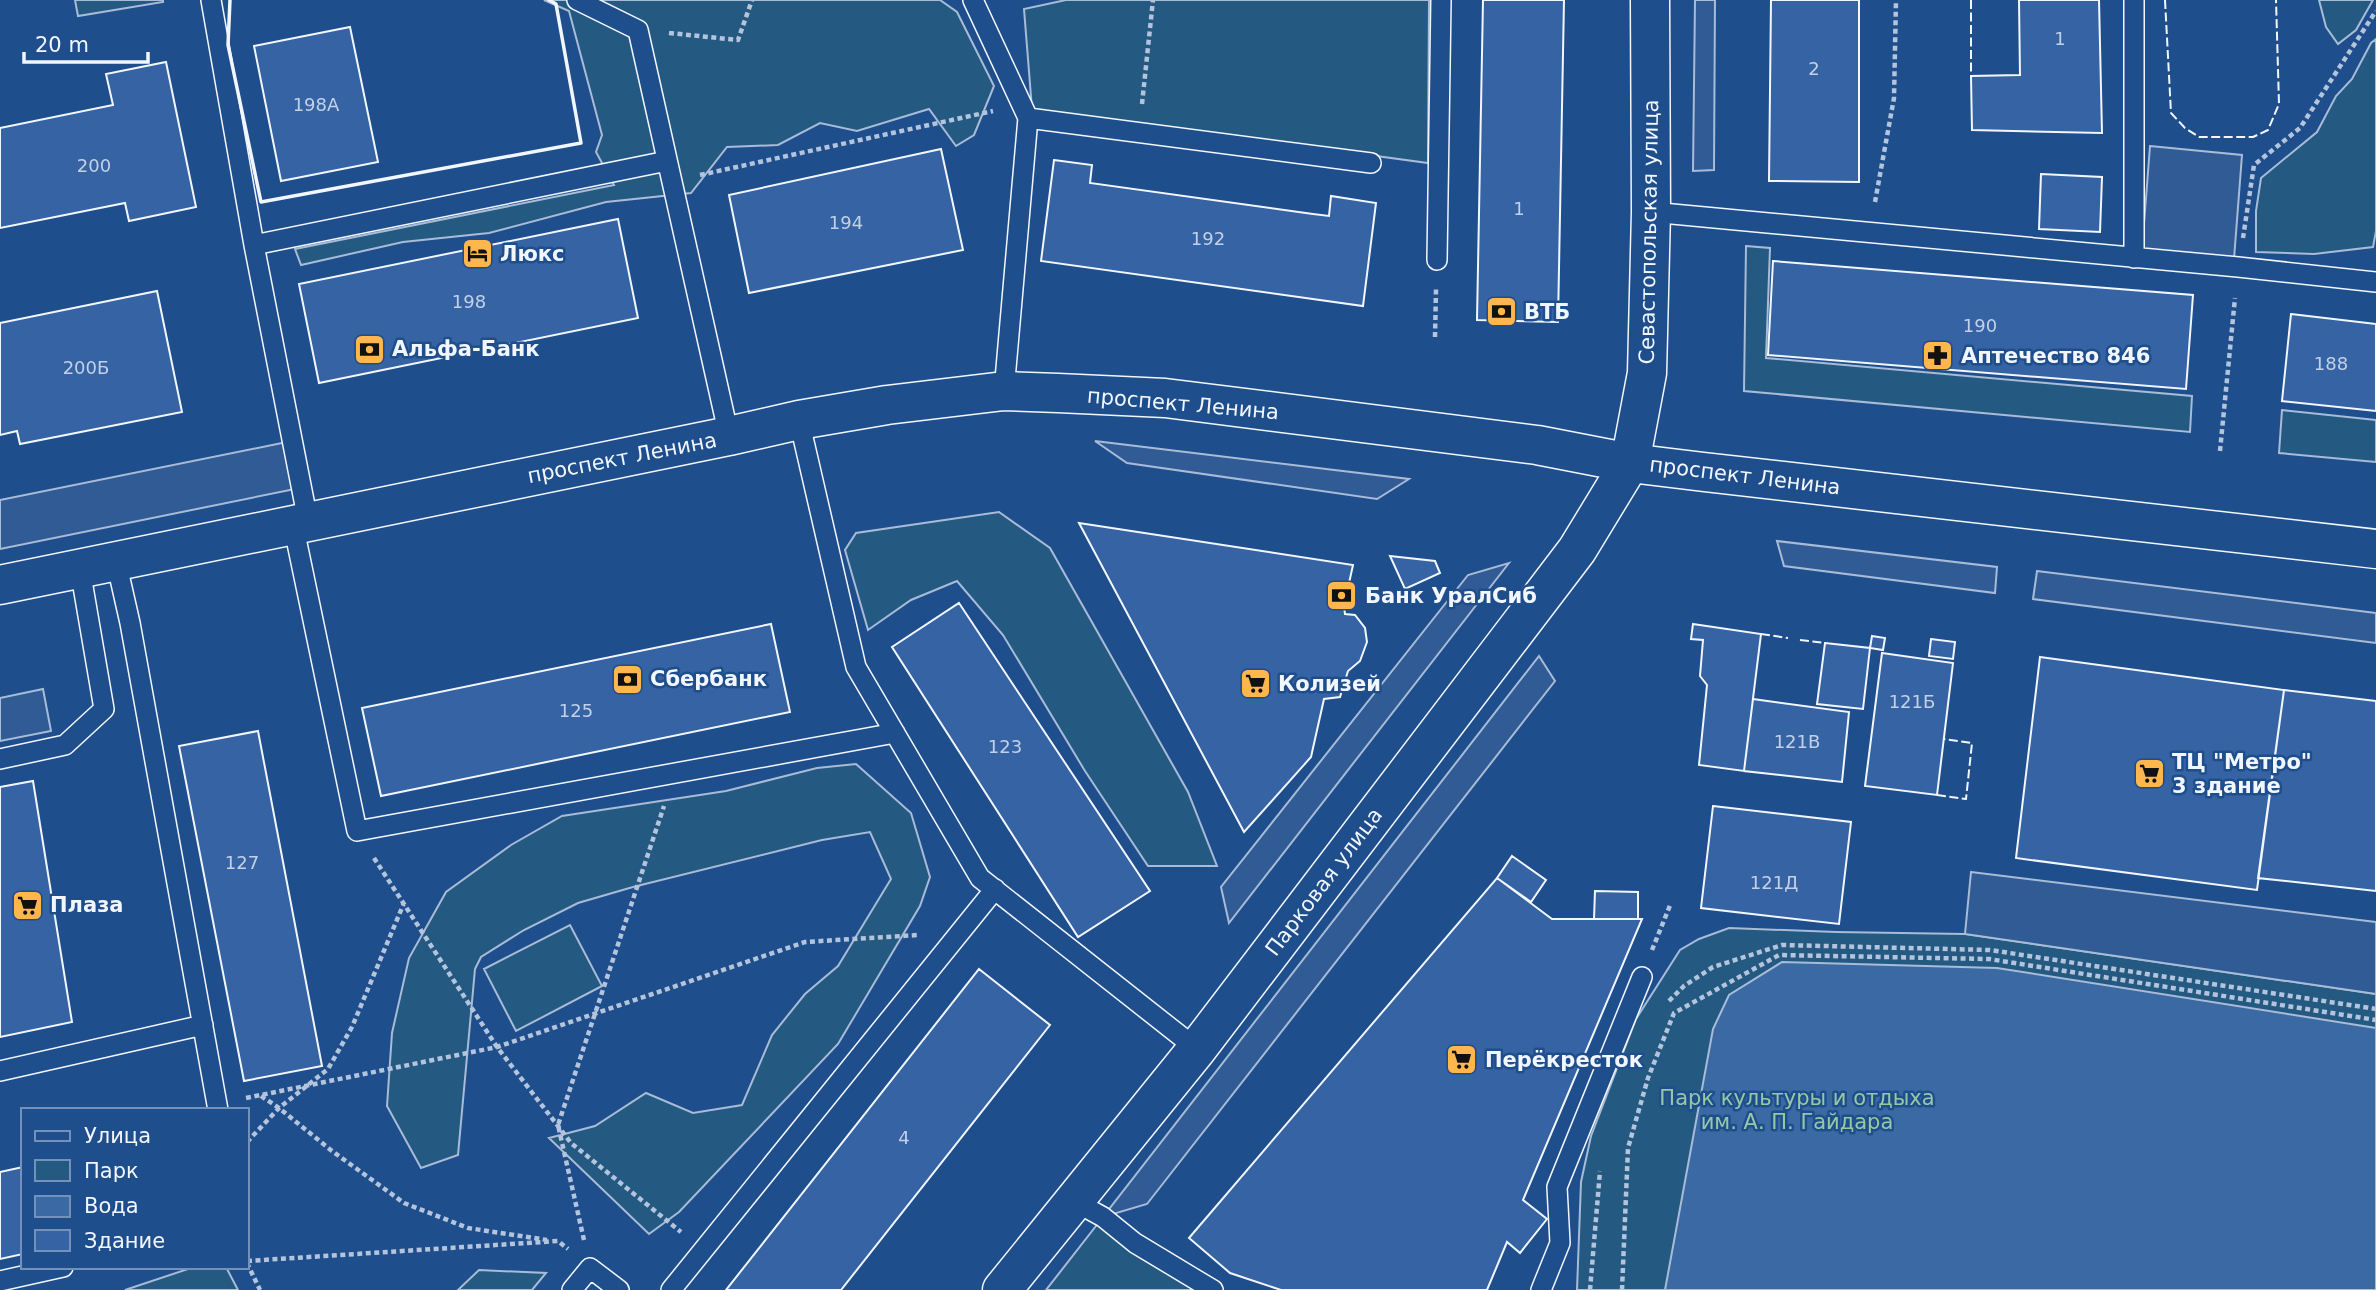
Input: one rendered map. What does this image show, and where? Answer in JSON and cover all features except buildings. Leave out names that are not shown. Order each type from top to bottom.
[{"type":"main road","name":"Севастопольская улица","points":[[1630,463],[1647,373],[1651,212],[1650,0]]},
{"type":"main road","name":"проспект Ленина","points":[[0,585],[799,420],[887,405],[1003,391],[1165,398],[1537,445],[1630,463],[2376,549]]},
{"type":"main road","name":"Парковая улица","points":[[1002,1290],[1197,1049],[1577,550],[1630,463]]},
{"type":"lane","points":[[211,0],[300,523],[357,831],[895,733]]},
{"type":"lane","points":[[578,0],[638,30],[729,436]]},
{"type":"lane","points":[[973,0],[1025,111],[1003,391]]},
{"type":"lane","points":[[1437,260],[1441,0]]},
{"type":"lane","points":[[2134,0],[2134,258]]},
{"type":"lane","points":[[1025,111],[1139,133],[1371,163]]},
{"type":"lane","points":[[254,245],[667,161]]},
{"type":"lane","points":[[1651,212],[2376,282]]},
{"type":"lane","points":[[799,420],[856,667],[981,878],[1197,1049]]},
{"type":"lane","points":[[0,759],[65,745],[104,709],[98,565]]},
{"type":"lane","points":[[98,565],[130,623],[218,1107]]},
{"type":"lane","points":[[671,1290],[995,889]]},
{"type":"lane","points":[[1541,1290],[1560,1243],[1557,1187],[1642,977]]},
{"type":"lane","points":[[0,1071],[203,1025]]},
{"type":"lane","points":[[1074,1201],[1103,1217],[1135,1243],[1213,1290]]},
{"type":"lane","points":[[572,1290],[590,1268],[619,1290]]},
{"type":"lane","points":[[0,1281],[54,1269]]},
{"type":"path","points":[[638,30],[738,40],[752,0]]},
{"type":"path","points":[[1139,133],[1153,0]]},
{"type":"path","points":[[1868,234],[1894,98],[1896,0]]},
{"type":"path","points":[[2220,451],[2238,267],[2254,166],[2300,128],[2376,11]]},
{"type":"path","points":[[672,181],[1025,111]]},
{"type":"path","points":[[1435,337],[1437,260]]},
{"type":"path","points":[[590,1268],[558,1125],[675,773]]},
{"type":"path","points":[[357,831],[497,1047],[571,1143],[703,1251]]},
{"type":"path","points":[[248,1141],[279,1108],[328,1069],[352,1027],[404,903]]},
{"type":"path","points":[[1642,977],[1671,903]]},
{"type":"path","points":[[218,1107],[260,1095],[497,1047],[805,942],[960,932]]},
{"type":"path","points":[[1668,1003],[1684,986],[1713,967],[1782,945],[1990,950],[2376,1009]]},
{"type":"path","points":[[1622,1290],[1628,1148],[1648,1078],[1674,1013],[1779,955],[1989,959],[2376,1020]]},
{"type":"path","points":[[260,1095],[404,1203],[468,1228],[558,1241],[590,1268]]},
{"type":"path","points":[[1590,1290],[1600,1163]]},
{"type":"path","points":[[248,1262],[558,1241]]},
{"type":"path","points":[[248,1264],[260,1290]]},
{"type":"green space","points":[[75,0],[163,0],[163,2],[78,16]]},
{"type":"green space","points":[[544,0],[940,0],[957,12],[994,86],[974,135],[956,146],[929,109],[857,131],[820,123],[778,145],[727,147],[691,193],[606,202],[489,233],[403,242],[301,265],[295,249],[614,185],[596,152],[602,135],[569,11]]},
{"type":"green space","points":[[1066,0],[1429,0],[1428,163],[1032,109],[1024,9]]},
{"type":"green space","points":[[2319,0],[2373,0],[2356,30],[2338,44],[2326,27]]},
{"type":"green space","points":[[2376,39],[2376,231],[2373,247],[2314,254],[2256,252],[2256,211],[2261,178],[2317,132],[2336,96],[2352,79],[2371,43]]},
{"type":"green space","points":[[1746,246],[1770,248],[1766,358],[2192,396],[2190,432],[1744,391]]},
{"type":"green space","points":[[2282,410],[2376,420],[2376,462],[2279,453]]},
{"type":"green space","points":[[999,512],[1050,548],[1188,792],[1217,866],[1148,866],[1085,771],[1003,635],[957,581],[911,600],[868,630],[845,550],[856,533]]},
{"type":"green space","points":[[856,764],[911,813],[930,877],[920,906],[838,1044],[679,1212],[649,1234],[549,1138],[595,1126],[646,1093],[693,1113],[742,1105],[772,1035],[805,994],[838,966],[891,879],[870,832],[822,840],[578,903],[524,930],[481,957],[475,969],[458,1155],[421,1168],[387,1106],[392,1033],[409,958],[446,892],[511,845],[562,816],[726,791],[817,768]]},
{"type":"green space","points":[[570,925],[602,986],[516,1031],[484,969]]},
{"type":"green space","name":"Парк культуры и отдыха им. А. П. Гайдара","points":[[1729,928],[1965,934],[2376,994],[2376,1290],[1577,1290],[1581,1182],[1591,1136],[1636,1019],[1680,950],[1699,939]]},
{"type":"green space","points":[[1103,1217],[1213,1290],[1046,1290]]},
{"type":"green space","points":[[188,1269],[227,1269],[238,1290],[125,1290]]},
{"type":"green space","points":[[479,1270],[546,1273],[532,1290],[458,1290]]},
{"type":"shaded area","points":[[1695,0],[1715,0],[1714,170],[1693,171]]},
{"type":"shaded area","points":[[2150,146],[2242,155],[2234,259],[2142,250]]},
{"type":"shaded area","points":[[1095,441],[1409,479],[1377,499],[1127,463]]},
{"type":"shaded area","points":[[287,442],[295,489],[0,549],[0,500]]},
{"type":"shaded area","points":[[1777,541],[1997,567],[1995,593],[1784,566]]},
{"type":"shaded area","points":[[1509,563],[1229,923],[1221,887],[1468,575]]},
{"type":"shaded area","points":[[2037,571],[2376,613],[2376,643],[2033,599]]},
{"type":"shaded area","points":[[1539,656],[1555,681],[1147,1204],[1103,1217]]},
{"type":"shaded area","points":[[43,689],[51,731],[0,741],[0,698]]},
{"type":"shaded area","points":[[1971,872],[2376,922],[2376,994],[1965,934]]},
{"type":"water","name":"Парк культуры и отдыха им. А. П. Гайдара","points":[[1782,962],[1997,968],[2376,1028],[2376,1290],[1665,1290],[1713,1029],[1729,995]]},
{"type":"fence","points":[[1971,0],[1971,76]]},
{"type":"fence","points":[[2165,0],[2171,113],[2185,128],[2199,137],[2253,137],[2268,130],[2279,104],[2276,0]]},
{"type":"fence","points":[[1761,634],[1788,638]]},
{"type":"fence","points":[[1800,640],[1825,643]]},
{"type":"fence","points":[[1937,795],[1966,799],[1972,743],[1944,739]]},
{"type":"wall","points":[[230,0],[228,45],[261,202],[581,143],[556,4],[549,0]]},
{"type":"place","name":"Люкс","points":[[477,254]]},
{"type":"place","name":"ВТБ","points":[[1501,312]]},
{"type":"place","name":"Альфа-Банк","points":[[369,349]]},
{"type":"place","name":"Аптечество 846","points":[[1938,356]]},
{"type":"place","name":"Банк УралСиб","points":[[1342,596]]},
{"type":"place","name":"Сбербанк","points":[[627,679]]},
{"type":"place","name":"Колизей","points":[[1255,684]]},
{"type":"place","name":"ТЦ \"Метро\" 3 здание","points":[[2149,774]]},
{"type":"place","name":"Плаза","points":[[27,905]]},
{"type":"place","name":"Перёкресток","points":[[1462,1060]]}]
